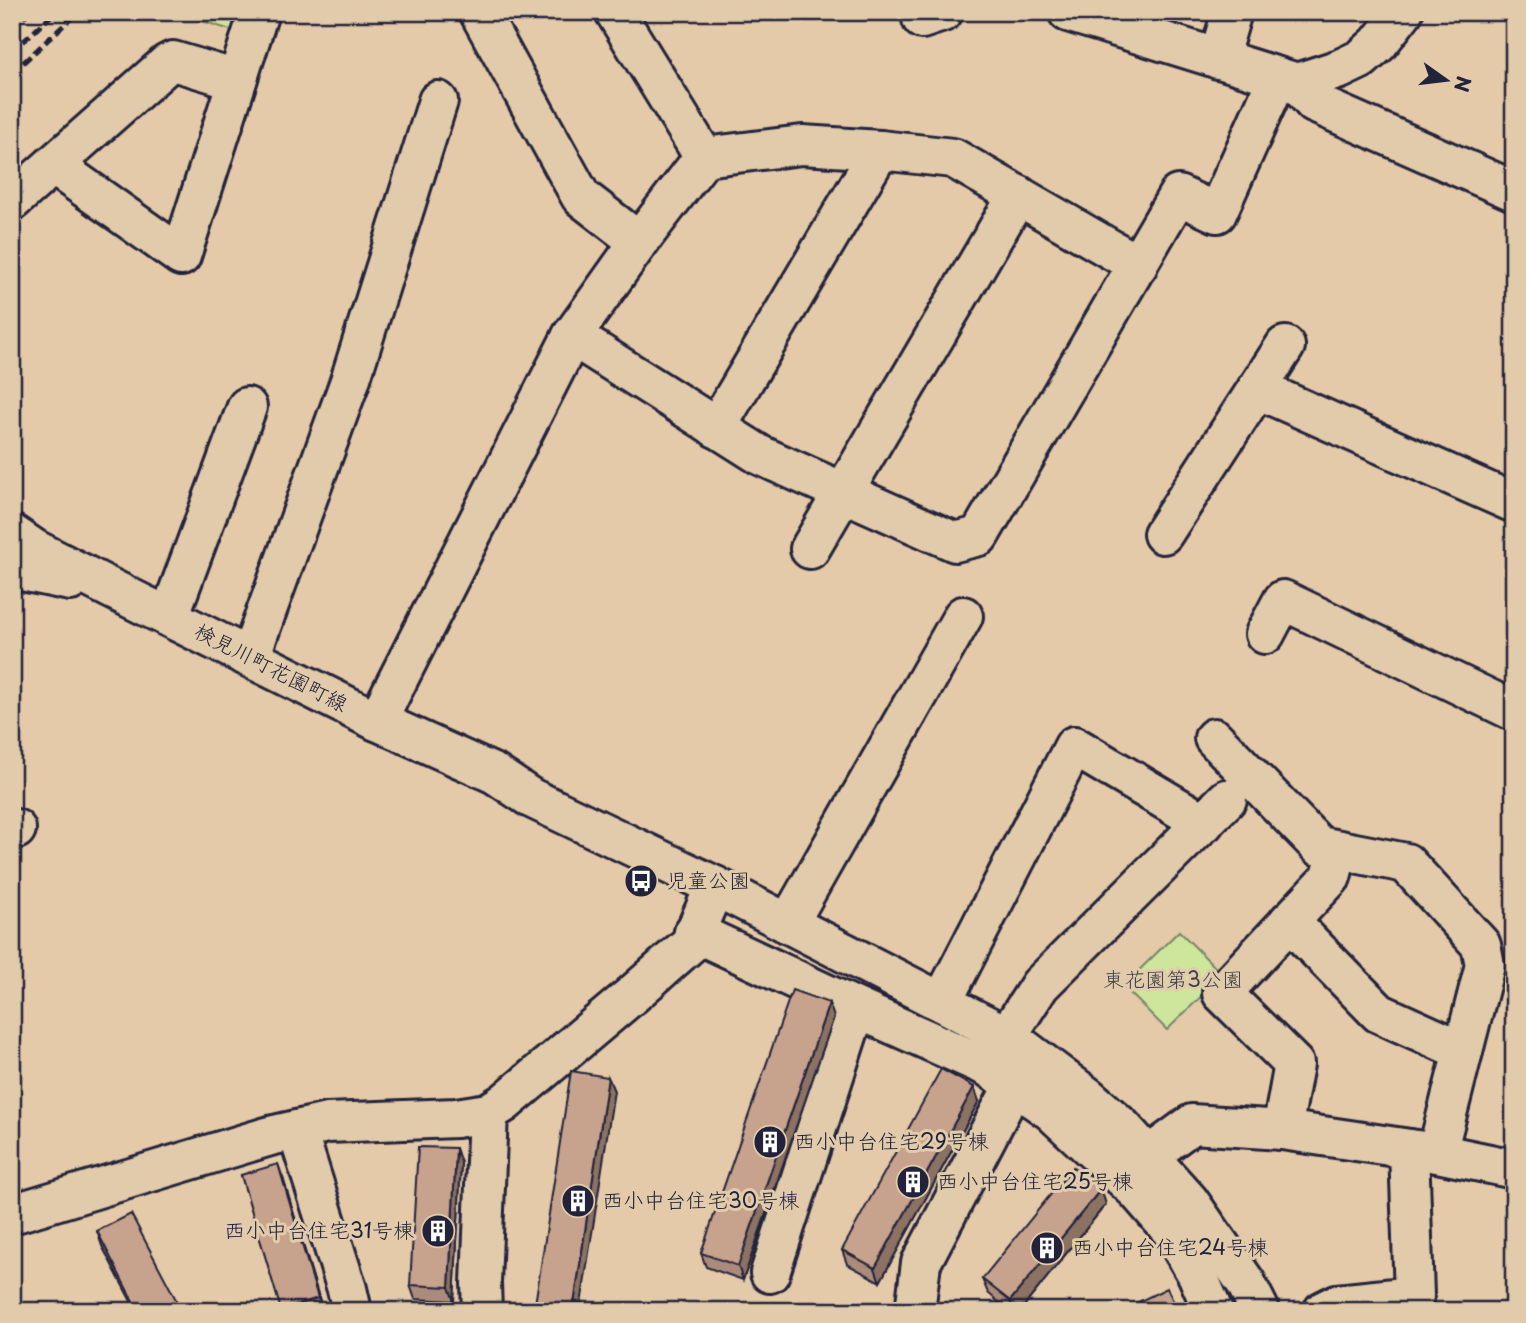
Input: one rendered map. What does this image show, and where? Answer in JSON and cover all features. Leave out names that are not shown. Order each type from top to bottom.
[{"type":"street","points":[[53,165],[181,256],[259,12]]},
{"type":"street","points":[[479,12],[581,197],[639,242]]},
{"type":"street","points":[[615,12],[704,157]]},
{"type":"street","points":[[922,12],[922,19],[943,12]]},
{"type":"street","points":[[1068,12],[1149,24],[1218,59],[1287,80],[1314,103],[1514,191]]},
{"type":"street","points":[[1218,59],[1232,12]]},
{"type":"street","points":[[1287,80],[1340,69],[1361,58],[1378,44],[1403,12]]},
{"type":"street","points":[[12,201],[166,64],[173,61],[237,80]]},
{"type":"street","points":[[572,336],[760,455],[955,542],[979,536],[1178,195],[1217,213],[1287,80]]},
{"type":"street","points":[[250,657],[350,382],[438,101]]},
{"type":"street","points":[[377,721],[572,336],[704,157],[802,145],[953,158],[1138,265]]},
{"type":"street","points":[[716,428],[880,150]]},
{"type":"street","points":[[810,549],[1018,195]]},
{"type":"street","points":[[1163,534],[1285,346]]},
{"type":"street","points":[[1257,389],[1514,503]]},
{"type":"street","points":[[169,617],[247,407]]},
{"type":"street","name":"検見川町花園町線","points":[[17,539],[377,721],[495,774],[531,798],[715,886],[1007,1036],[1088,1097],[1122,1128],[1189,1201],[1246,1283],[1260,1311]]},
{"type":"street","points":[[1265,634],[1283,600],[1514,712]]},
{"type":"street","points":[[788,924],[962,616]]},
{"type":"street","points":[[1214,738],[1319,846],[1406,863],[1481,945],[1485,965],[1463,1051],[1423,1151],[1414,1296],[1338,1304],[1323,1311]]},
{"type":"street","points":[[942,1002],[1074,746],[1216,811],[1040,985],[1007,1036]]},
{"type":"street","points":[[1282,1129],[1294,1064],[1222,993],[1331,877],[1338,850]]},
{"type":"street","points":[[12,1214],[270,1136],[327,1123],[456,1118],[488,1113],[504,1103],[690,944],[715,886]]},
{"type":"street","points":[[1289,921],[1379,1013],[1463,1051]]},
{"type":"street","points":[[694,932],[988,1067],[1051,1111],[1137,1191],[1171,1230],[1213,1311]]},
{"type":"street","points":[[770,1273],[856,1008]]},
{"type":"street","points":[[915,1311],[921,1264],[1014,1085]]},
{"type":"street","points":[[482,1311],[488,1113]]},
{"type":"street","points":[[1147,1157],[1192,1124],[1282,1129],[1423,1151],[1514,1169]]},
{"type":"street","points":[[297,1130],[352,1311]]},
{"type":"green space","points":[[174,12],[243,12],[237,32]]},
{"type":"green space","name":"東花園第3公園","points":[[1179,931],[1223,975],[1167,1030],[1123,986]]},
{"type":"building","name":"西小中台住宅29号棟","points":[[792,990],[829,1003],[738,1266],[701,1253]]},
{"type":"building","name":"西小中台住宅25号棟","points":[[941,1069],[974,1087],[875,1268],[842,1250]]},
{"type":"building","name":"西小中台住宅30号棟","points":[[571,1071],[608,1077],[573,1311],[534,1311]]},
{"type":"building","name":"西小中台住宅31号棟","points":[[418,1147],[456,1148],[449,1287],[410,1285]]},
{"type":"building","points":[[278,1164],[318,1298],[281,1310],[241,1175]]},
{"type":"building","points":[[1073,1167],[1101,1189],[1010,1301],[982,1279]]},
{"type":"building","points":[[131,1214],[182,1311],[138,1311],[97,1231]]},
{"type":"building","points":[[1167,1288],[1178,1311],[1135,1311],[1132,1305]]},
{"type":"railway","points":[[12,27],[29,12]]},
{"type":"railway","points":[[12,52],[55,12]]},
{"type":"railway","points":[[12,73],[78,12]]},
{"type":"place","name":"児童公園","points":[[641,881]]},
{"type":"place","name":"西小中台住宅29号棟","points":[[770,1142]]},
{"type":"place","name":"西小中台住宅25号棟","points":[[913,1182]]},
{"type":"place","name":"西小中台住宅30号棟","points":[[578,1201]]},
{"type":"place","name":"西小中台住宅31号棟","points":[[438,1231]]},
{"type":"place","name":"西小中台住宅24号棟","points":[[1047,1248]]}]
